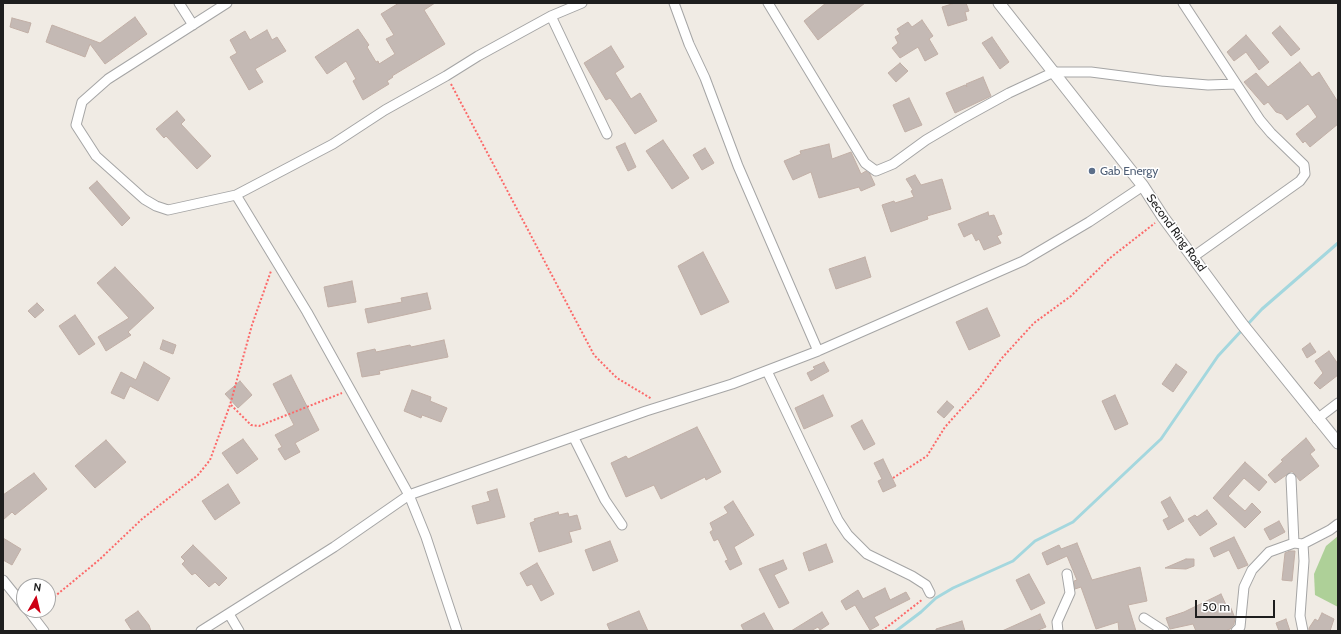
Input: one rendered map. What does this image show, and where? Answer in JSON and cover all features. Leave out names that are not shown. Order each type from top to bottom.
[{"type":"street","points":[[179,3],[193,25]]},
{"type":"street","points":[[227,3],[108,79],[82,102],[76,125],[96,156],[144,199],[156,206],[168,210],[236,195],[333,144],[385,110],[446,76],[478,56],[551,16],[582,3]]},
{"type":"street","points":[[674,3],[686,37],[705,78],[738,166],[818,351]]},
{"type":"street","points":[[768,3],[802,56],[856,149],[865,163],[876,171],[893,164],[926,140],[960,120],[1009,93],[1054,72],[1091,72],[1161,81],[1236,84]]},
{"type":"street","name":"Second Ring Road","points":[[999,3],[1143,186],[1163,217],[1242,324],[1338,444]]},
{"type":"street","points":[[1183,3],[1271,134],[1304,165],[1305,174],[1300,181],[1193,257]]},
{"type":"street","points":[[551,16],[607,134]]},
{"type":"street","points":[[201,631],[334,547],[409,495],[767,372],[818,351],[1023,261],[1089,222],[1143,186]]},
{"type":"street","points":[[236,195],[276,259],[409,495],[426,537],[457,631]]},
{"type":"street","points":[[767,372],[838,520],[848,535],[867,554],[912,576],[926,585],[930,594]]},
{"type":"street","points":[[1317,419],[1338,403]]},
{"type":"street","points":[[574,438],[605,500],[622,525]]},
{"type":"street","points":[[1291,478],[1299,543],[1304,561],[1300,616],[1303,631]]},
{"type":"street","points":[[1236,631],[1240,628],[1244,587],[1252,570],[1269,552],[1299,543],[1330,530],[1338,524]]},
{"type":"street","points":[[1058,631],[1057,622],[1070,593],[1071,587],[1067,574]]},
{"type":"street","points":[[3,580],[16,596]]},
{"type":"street","points":[[229,614],[239,631]]},
{"type":"street","points":[[34,618],[44,631]]},
{"type":"street","points":[[1144,618],[1164,631]]},
{"type":"path","points":[[446,76],[594,355],[617,378],[665,406]]},
{"type":"path","points":[[893,478],[927,456],[946,427],[979,389],[1002,358],[1034,323],[1071,296],[1110,258],[1163,217]]},
{"type":"path","points":[[56,595],[99,560],[142,519],[198,475],[210,460],[230,405],[252,326],[276,259]]},
{"type":"path","points":[[230,405],[251,425],[259,426],[350,390]]},
{"type":"path","points":[[882,631],[930,594]]},
{"type":"green space","points":[[1338,536],[1338,607],[1315,595],[1314,574],[1326,546]]},
{"type":"building","points":[[399,3],[435,3],[424,10],[445,44],[392,76],[393,77],[387,81],[389,84],[363,100],[353,81],[356,79],[346,61],[327,74],[315,57],[358,29],[369,45],[367,47],[376,62],[378,61],[379,64],[395,54],[386,39],[394,35],[381,14]]},
{"type":"building","points":[[826,3],[865,3],[818,40],[804,21]]},
{"type":"building","points":[[955,3],[966,3],[969,11],[965,12],[967,20],[948,26],[942,7]]},
{"type":"building","points":[[135,17],[147,34],[105,64],[90,44],[85,57],[46,42],[52,25],[100,43]]},
{"type":"building","points":[[12,18],[31,23],[28,33],[10,27]]},
{"type":"building","points":[[922,20],[933,36],[929,39],[938,54],[925,61],[918,47],[900,58],[892,48],[898,43],[895,37],[900,34],[897,29],[908,22],[912,27]]},
{"type":"building","points":[[1280,26],[1300,49],[1291,56],[1272,33]]},
{"type":"building","points":[[267,30],[272,40],[277,37],[286,51],[255,69],[263,82],[249,90],[230,57],[237,53],[230,40],[245,31],[250,40]]},
{"type":"building","points":[[1246,35],[1269,62],[1259,70],[1246,52],[1234,61],[1227,52]]},
{"type":"building","points":[[992,37],[1009,62],[1000,69],[982,43]]},
{"type":"building","points":[[611,46],[624,67],[615,73],[631,99],[640,93],[657,121],[635,134],[610,98],[606,100],[584,63]]},
{"type":"building","points":[[1300,62],[1312,77],[1319,72],[1338,102],[1338,124],[1310,147],[1305,141],[1303,143],[1296,134],[1317,117],[1308,104],[1287,120],[1282,114],[1276,112],[1268,102],[1264,105],[1244,82],[1256,73],[1268,87]]},
{"type":"building","points":[[900,63],[908,71],[896,82],[888,73]]},
{"type":"building","points":[[983,77],[991,96],[955,113],[946,93],[965,85],[967,87],[966,84]]},
{"type":"building","points":[[909,98],[922,125],[905,132],[893,105]]},
{"type":"building","points":[[177,111],[185,120],[181,124],[211,156],[197,169],[166,136],[164,138],[156,129]]},
{"type":"building","points":[[663,140],[689,178],[672,189],[646,151]]},
{"type":"building","points":[[625,143],[636,167],[628,171],[616,147]]},
{"type":"building","points":[[829,144],[832,159],[851,152],[861,174],[866,171],[870,174],[875,185],[861,191],[859,187],[819,198],[811,172],[793,180],[784,161],[801,154],[800,151]]},
{"type":"building","points":[[705,148],[714,163],[702,170],[693,155]]},
{"type":"building","points":[[915,175],[921,185],[942,179],[951,209],[927,216],[928,219],[891,232],[882,205],[894,201],[895,203],[914,197],[911,191],[913,190],[906,179]]},
{"type":"building","points":[[97,181],[130,218],[122,226],[89,188]]},
{"type":"building","points":[[988,212],[989,216],[994,215],[1002,234],[997,236],[1001,243],[984,250],[979,239],[976,241],[972,233],[964,237],[958,224]]},
{"type":"building","points":[[703,252],[729,302],[701,315],[678,266]]},
{"type":"building","points":[[865,257],[871,277],[836,289],[829,269]]},
{"type":"building","points":[[115,267],[154,308],[128,332],[131,335],[106,351],[98,337],[129,318],[97,283]]},
{"type":"building","points":[[352,281],[356,302],[328,307],[324,287]]},
{"type":"building","points":[[427,293],[431,309],[368,323],[365,309],[402,302],[401,298]]},
{"type":"building","points":[[37,303],[44,310],[35,318],[28,311]]},
{"type":"building","points":[[987,308],[1000,336],[969,350],[956,322]]},
{"type":"building","points":[[75,315],[95,344],[79,355],[59,326]]},
{"type":"building","points":[[163,340],[176,345],[173,354],[160,349]]},
{"type":"building","points":[[444,340],[448,357],[379,371],[380,374],[362,377],[357,353],[375,349],[376,352],[410,345],[411,347]]},
{"type":"building","points":[[1310,343],[1316,352],[1307,358],[1302,349]]},
{"type":"building","points":[[1329,351],[1338,364],[1338,375],[1320,389],[1314,383],[1323,373],[1315,361]]},
{"type":"building","points":[[144,362],[170,378],[158,401],[130,386],[124,399],[111,393],[121,372],[136,380]]},
{"type":"building","points":[[824,362],[829,371],[811,381],[807,373],[815,369],[813,367]]},
{"type":"building","points":[[1176,364],[1187,372],[1173,392],[1162,384]]},
{"type":"building","points":[[291,375],[319,430],[295,443],[300,452],[285,460],[278,449],[282,447],[275,435],[294,425],[273,384]]},
{"type":"building","points":[[240,381],[252,395],[238,408],[225,394]]},
{"type":"building","points":[[412,390],[431,397],[430,401],[447,408],[441,422],[422,415],[421,418],[404,411]]},
{"type":"building","points":[[823,395],[833,416],[804,429],[795,408]]},
{"type":"building","points":[[1115,395],[1128,424],[1115,430],[1102,401]]},
{"type":"building","points":[[947,401],[954,407],[944,418],[937,412]]},
{"type":"building","points":[[862,420],[875,444],[864,450],[851,426]]},
{"type":"building","points":[[697,427],[721,472],[706,480],[705,477],[661,499],[654,485],[626,497],[611,463],[626,456],[628,459]]},
{"type":"building","points":[[1306,438],[1315,450],[1310,454],[1319,466],[1300,481],[1292,471],[1275,483],[1268,475],[1283,461],[1281,460]]},
{"type":"building","points":[[243,439],[258,459],[237,474],[222,453]]},
{"type":"building","points":[[106,440],[126,462],[95,488],[75,466]]},
{"type":"building","points":[[883,459],[896,486],[883,492],[878,481],[882,479],[874,463]]},
{"type":"building","points":[[1245,462],[1267,482],[1259,491],[1244,478],[1228,496],[1245,511],[1252,503],[1261,512],[1245,528],[1213,498]]},
{"type":"building","points":[[34,473],[47,489],[15,515],[12,512],[3,520],[3,495]]},
{"type":"building","points":[[228,484],[240,503],[215,520],[202,501]]},
{"type":"building","points":[[497,489],[505,517],[477,524],[472,506],[490,501],[487,492]]},
{"type":"building","points":[[1170,497],[1184,521],[1168,530],[1163,520],[1169,517],[1161,502]]},
{"type":"building","points":[[733,501],[754,535],[734,547],[742,564],[730,570],[725,561],[728,560],[718,539],[714,541],[710,532],[713,530],[710,523],[728,513],[724,507]]},
{"type":"building","points":[[1207,510],[1217,524],[1200,536],[1188,519],[1195,515],[1197,517]]},
{"type":"building","points":[[558,512],[559,515],[568,513],[569,517],[577,515],[581,529],[569,532],[572,542],[539,552],[530,523],[535,521],[534,519]]},
{"type":"building","points":[[1279,521],[1285,532],[1270,540],[1264,529]]},
{"type":"building","points":[[1234,537],[1248,565],[1238,569],[1229,550],[1214,557],[1210,548]]},
{"type":"building","points":[[3,538],[21,549],[12,565],[3,560]]},
{"type":"building","points":[[610,541],[618,561],[593,571],[585,550]]},
{"type":"building","points":[[1077,543],[1092,580],[1140,567],[1147,601],[1128,605],[1136,631],[1119,631],[1118,622],[1096,629],[1081,587],[1075,589],[1074,581],[1077,580],[1067,556],[1047,565],[1042,553],[1059,545],[1061,549]]},
{"type":"building","points":[[826,544],[833,562],[809,571],[803,553]]},
{"type":"building","points":[[193,545],[227,578],[219,586],[215,582],[209,587],[195,573],[192,575],[182,564],[185,561],[181,557]]},
{"type":"building","points":[[1295,551],[1292,581],[1282,580],[1285,553]]},
{"type":"building","points":[[1186,559],[1194,559],[1194,566],[1186,569],[1165,568]]},
{"type":"building","points":[[783,560],[787,569],[774,575],[789,603],[779,608],[759,569]]},
{"type":"building","points":[[537,563],[554,594],[541,601],[532,584],[527,586],[520,573]]},
{"type":"building","points":[[1029,574],[1045,603],[1031,610],[1016,580]]},
{"type":"building","points":[[885,588],[890,600],[906,592],[910,599],[874,617],[879,625],[870,630],[855,605],[846,610],[841,601],[858,590],[863,599]]},
{"type":"building","points":[[1221,594],[1227,607],[1230,606],[1235,618],[1234,624],[1230,629],[1226,631],[1196,631],[1193,624],[1170,629],[1166,618],[1184,612]]},
{"type":"building","points":[[138,611],[149,625],[151,631],[132,631],[125,620]]},
{"type":"building","points":[[639,611],[648,631],[610,631],[607,624]]},
{"type":"building","points":[[822,612],[829,624],[820,630],[818,627],[811,631],[791,631]]},
{"type":"building","points":[[764,613],[774,631],[744,631],[741,625]]},
{"type":"building","points":[[1322,613],[1334,619],[1330,631],[1309,631],[1309,628],[1315,619],[1318,621]]},
{"type":"building","points":[[1040,614],[1046,627],[1036,631],[1002,631]]},
{"type":"building","points":[[1286,619],[1290,631],[1279,631],[1276,623]]},
{"type":"building","points":[[962,621],[965,631],[936,631],[936,629]]},
{"type":"waterway","points":[[1247,325],[1262,309],[1338,243]]},
{"type":"waterway","points":[[896,631],[921,612],[936,598],[953,588],[1013,561],[1035,541],[1073,522],[1161,439],[1218,356],[1243,329]]},
{"type":"place","name":"Gab Energy","points":[[1092,171]]}]
